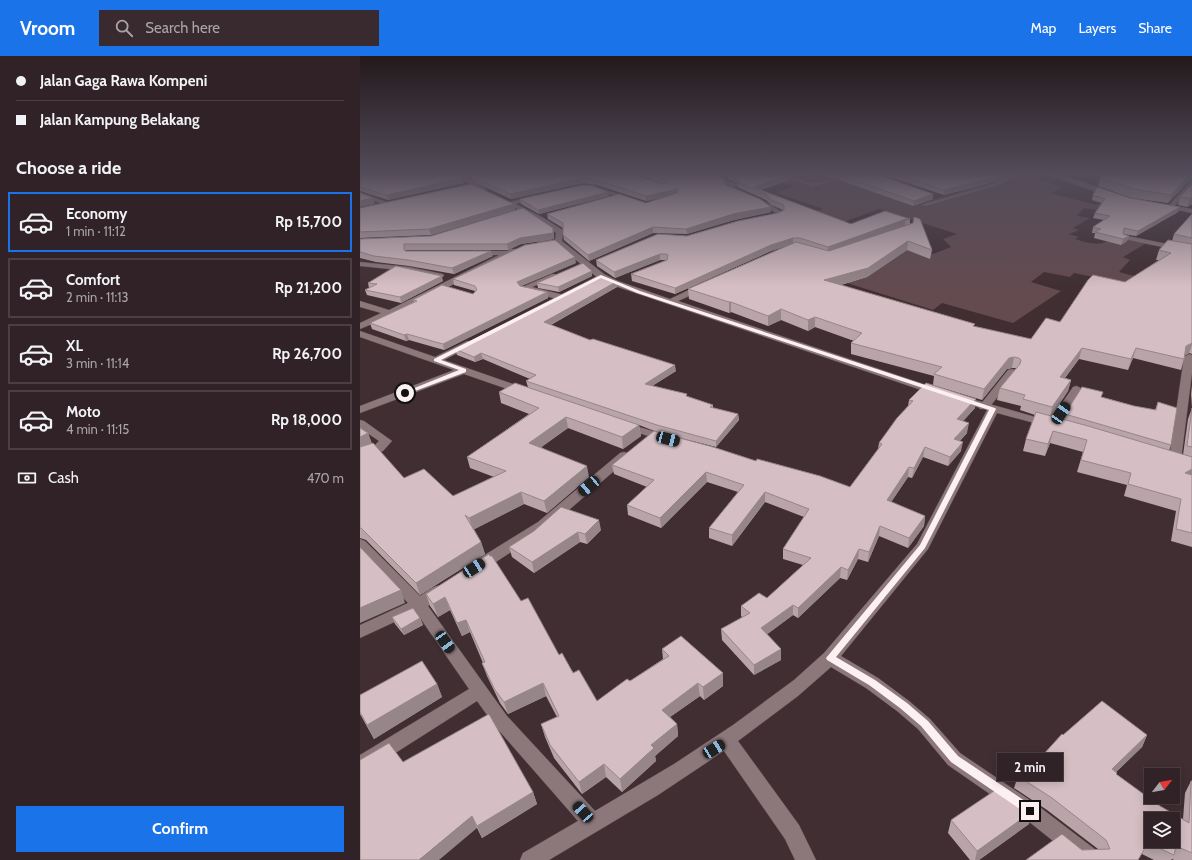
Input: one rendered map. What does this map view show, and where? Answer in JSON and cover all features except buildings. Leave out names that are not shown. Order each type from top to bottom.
[{"type":"street","points":[[510,214],[519,212]]},
{"type":"street","points":[[529,212],[544,217],[560,232],[558,242]]},
{"type":"street","points":[[763,219],[776,216],[781,213],[778,212]]},
{"type":"street","points":[[1126,237],[1192,251]]},
{"type":"street","points":[[360,326],[391,313],[455,279],[510,253],[528,246],[558,242],[587,264],[598,278],[988,408],[1057,426],[1077,389]]},
{"type":"street","points":[[464,253],[510,253]]},
{"type":"street","points":[[360,264],[409,269],[455,279]]},
{"type":"street","points":[[547,304],[564,295],[524,288],[558,274]]},
{"type":"street","points":[[615,283],[630,278]]},
{"type":"street","points":[[670,302],[712,282]]},
{"type":"street","points":[[444,286],[458,290]]},
{"type":"street","points":[[360,304],[391,313]]},
{"type":"street","points":[[360,334],[530,394]]},
{"type":"street","points":[[436,360],[478,339]]},
{"type":"street","points":[[1186,464],[1171,459],[1189,357]]},
{"type":"street","points":[[360,410],[464,370]]},
{"type":"street","points":[[530,860],[661,783],[727,741],[815,674],[923,546],[988,408],[1012,372]]},
{"type":"street","points":[[360,423],[386,441],[379,448],[360,455]]},
{"type":"street","points":[[617,423],[675,441]]},
{"type":"street","points":[[468,573],[543,525],[653,435]]},
{"type":"street","points":[[360,544],[419,605],[501,721],[593,823]]},
{"type":"street","points":[[360,632],[419,605],[455,581]]},
{"type":"street","points":[[830,658],[872,683],[903,706],[924,724],[954,759],[1030,811],[1093,860]]},
{"type":"street","points":[[360,764],[480,691]]},
{"type":"street","points":[[727,741],[792,832],[806,860]]},
{"type":"shaded area","points":[[814,212],[872,212],[825,229],[792,218]]},
{"type":"shaded area","points":[[887,212],[1081,212],[1077,216],[1090,218],[1073,228],[1079,230],[1069,234],[1079,237],[1075,239],[1098,244],[1108,241],[1119,234],[1150,241],[1123,257],[1130,260],[1119,272],[1149,280],[1142,287],[1074,273],[1070,277],[1044,272],[1031,282],[1061,291],[1013,323],[942,303],[933,310],[847,283],[908,245],[933,254],[951,247],[943,239],[957,234]]},
{"type":"route","points":[[405,393],[464,370],[436,360],[601,276],[639,292],[819,351],[966,402],[993,409],[923,546],[830,658],[872,683],[903,706],[924,724],[954,759],[1030,811]]}]
